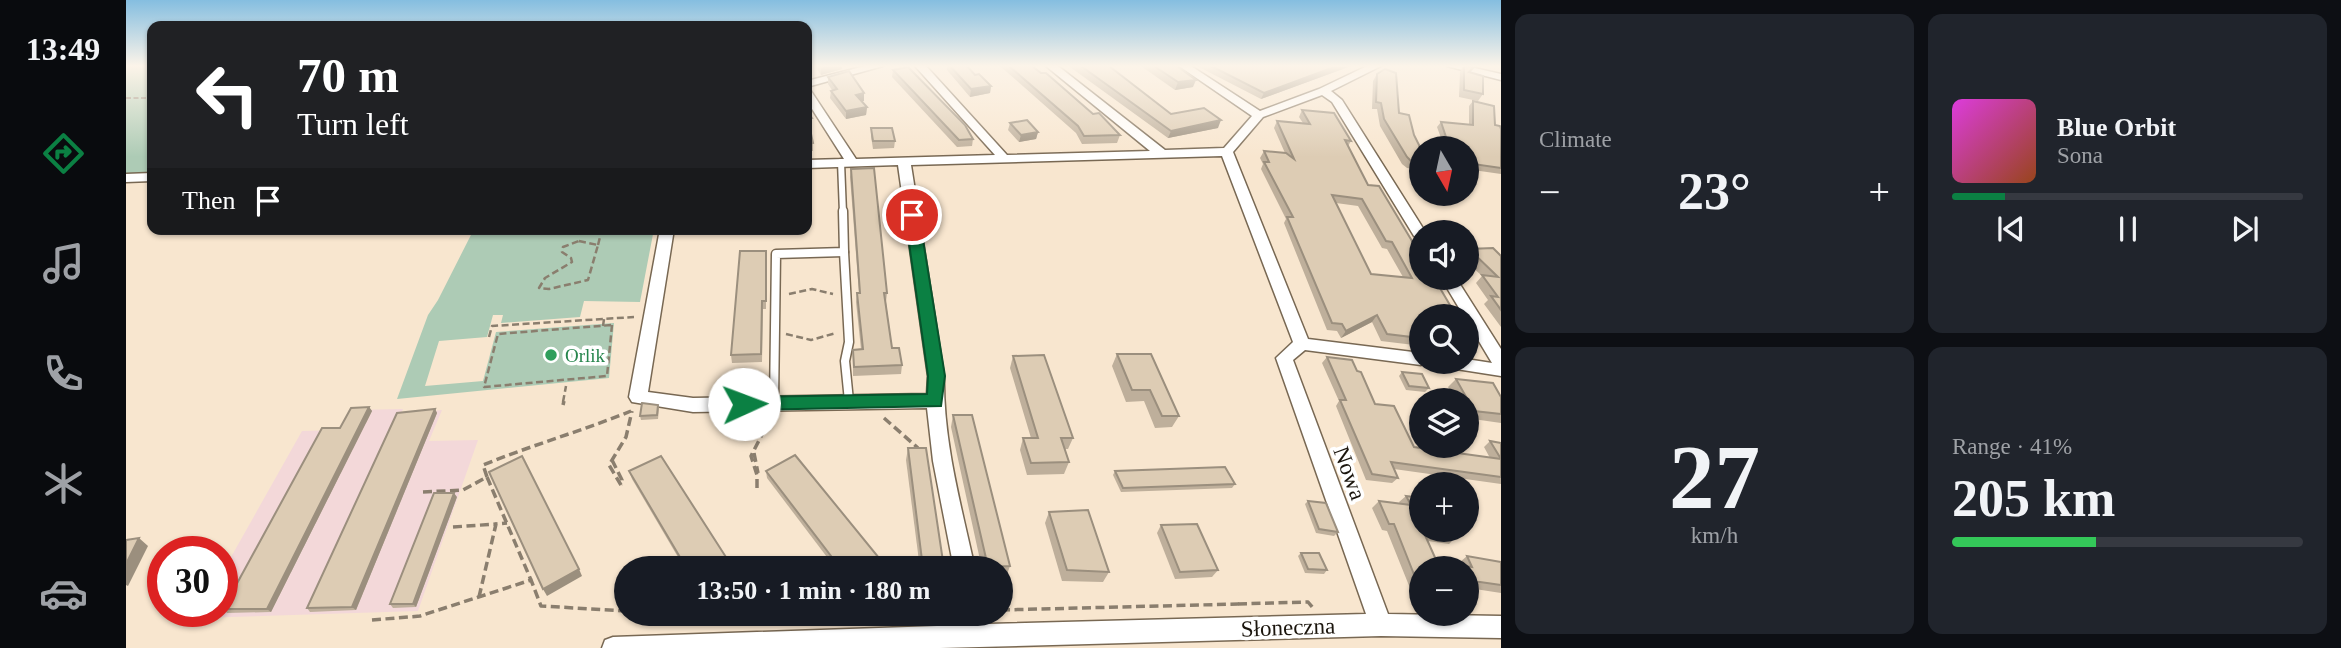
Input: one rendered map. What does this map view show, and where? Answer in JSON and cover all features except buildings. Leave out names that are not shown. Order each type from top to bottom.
[{"type":"street","points":[[948,96],[998,149],[1003,158]]},
{"type":"street","points":[[1089,96],[1162,154]]},
{"type":"street","points":[[1229,96],[1259,116]]},
{"type":"street","points":[[812,164],[1227,152],[1259,116],[1310,96]]},
{"type":"street","points":[[1331,96],[1336,100],[1411,220]]},
{"type":"street","points":[[812,100],[848,152],[846,162]]},
{"type":"street","points":[[1227,152],[1302,344],[1409,357]]},
{"type":"street","points":[[904,161],[936,376],[935,401],[942,461],[962,556]]},
{"type":"street","points":[[126,178],[147,177]]},
{"type":"street","points":[[666,235],[638,397],[693,405],[935,401]]},
{"type":"street","points":[[1455,290],[1501,363]]},
{"type":"street","name":"Nowa","points":[[1302,344],[1284,358],[1381,625]]},
{"type":"street","points":[[1479,367],[1501,370]]},
{"type":"street","name":"Słoneczna","points":[[1013,625],[1501,627]]},
{"type":"street","name":"Słoneczna","points":[[614,648],[961,626]]},
{"type":"lane","points":[[846,162],[844,252],[848,327],[845,361],[849,401]]},
{"type":"lane","points":[[772,403],[776,254],[844,252]]},
{"type":"path","points":[[126,98],[147,98]]},
{"type":"path","points":[[598,245],[579,241],[565,245],[562,252],[571,258],[572,262],[545,278],[539,288],[549,289],[589,280],[598,245],[600,235]]},
{"type":"path","points":[[775,304],[787,295],[812,289],[832,293],[847,304]]},
{"type":"path","points":[[489,337],[492,326],[634,317]]},
{"type":"path","points":[[603,326],[604,319]]},
{"type":"path","points":[[612,325],[607,376],[484,387],[498,334],[603,326],[612,325]]},
{"type":"path","points":[[775,325],[786,334],[808,341],[822,340],[848,327]]},
{"type":"path","points":[[564,405],[566,386]]},
{"type":"path","points":[[849,401],[877,411],[932,458],[942,461]]},
{"type":"path","points":[[757,488],[757,475],[751,456],[769,425],[772,403]]},
{"type":"path","points":[[612,460],[622,480],[621,485],[609,465],[612,460],[626,437],[632,411],[581,432],[537,443],[483,465],[541,606],[614,610]]},
{"type":"path","points":[[423,492],[463,490],[487,477]]},
{"type":"path","points":[[453,527],[507,523]]},
{"type":"path","points":[[479,597],[496,524]]},
{"type":"path","points":[[372,620],[420,616],[531,580]]},
{"type":"path","points":[[1013,610],[1238,604],[1249,628]]},
{"type":"shaded area","points":[[403,409],[401,414],[442,410],[429,441],[478,440],[418,611],[238,617],[238,545],[302,431],[342,430],[353,410]]},
{"type":"green space","points":[[126,96],[147,96],[147,173],[126,174]]},
{"type":"green space","points":[[471,235],[653,235],[640,302],[584,301],[580,317],[501,323],[503,315],[493,315],[487,337],[439,341],[425,386],[483,381],[496,332],[614,323],[609,378],[397,399],[428,315]]},
{"type":"place","name":"Orlik","points":[[551,355]]},
{"type":"route","points":[[744,404],[935,401],[936,376],[912,215]]}]
